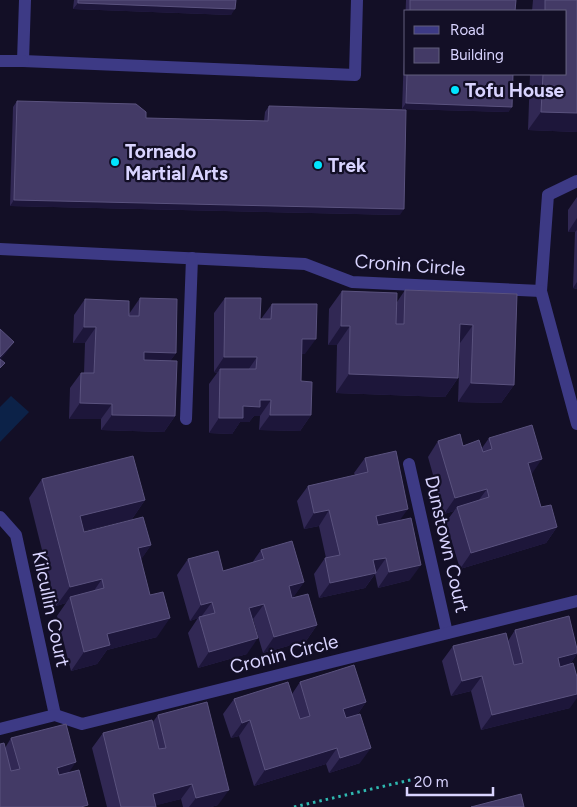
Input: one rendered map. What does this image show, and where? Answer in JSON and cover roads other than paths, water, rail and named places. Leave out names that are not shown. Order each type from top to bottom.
[{"type":"street","points":[[23,61],[25,0]]},
{"type":"street","points":[[0,61],[354,75],[357,0]]},
{"type":"street","points":[[577,181],[548,195],[541,291],[577,424]]},
{"type":"street","name":"Cronin Circle","points":[[0,249],[305,264],[352,282],[541,291]]},
{"type":"street","points":[[186,419],[192,258]]},
{"type":"street","name":"Dunstown Court","points":[[409,464],[448,633]]},
{"type":"street","name":"Kilcullin Court","points":[[0,517],[16,535],[55,715]]},
{"type":"street","name":"Cronin Circle","points":[[55,715],[82,724],[577,601]]},
{"type":"street","points":[[0,729],[55,715]]},
{"type":"water","points":[[11,396],[29,412],[0,442],[0,407]]},
{"type":"place","name":"Tofu House","points":[[455,90]]},
{"type":"place","name":"Tornado Martial Arts","points":[[115,162]]},
{"type":"place","name":"Trek","points":[[318,165]]}]
